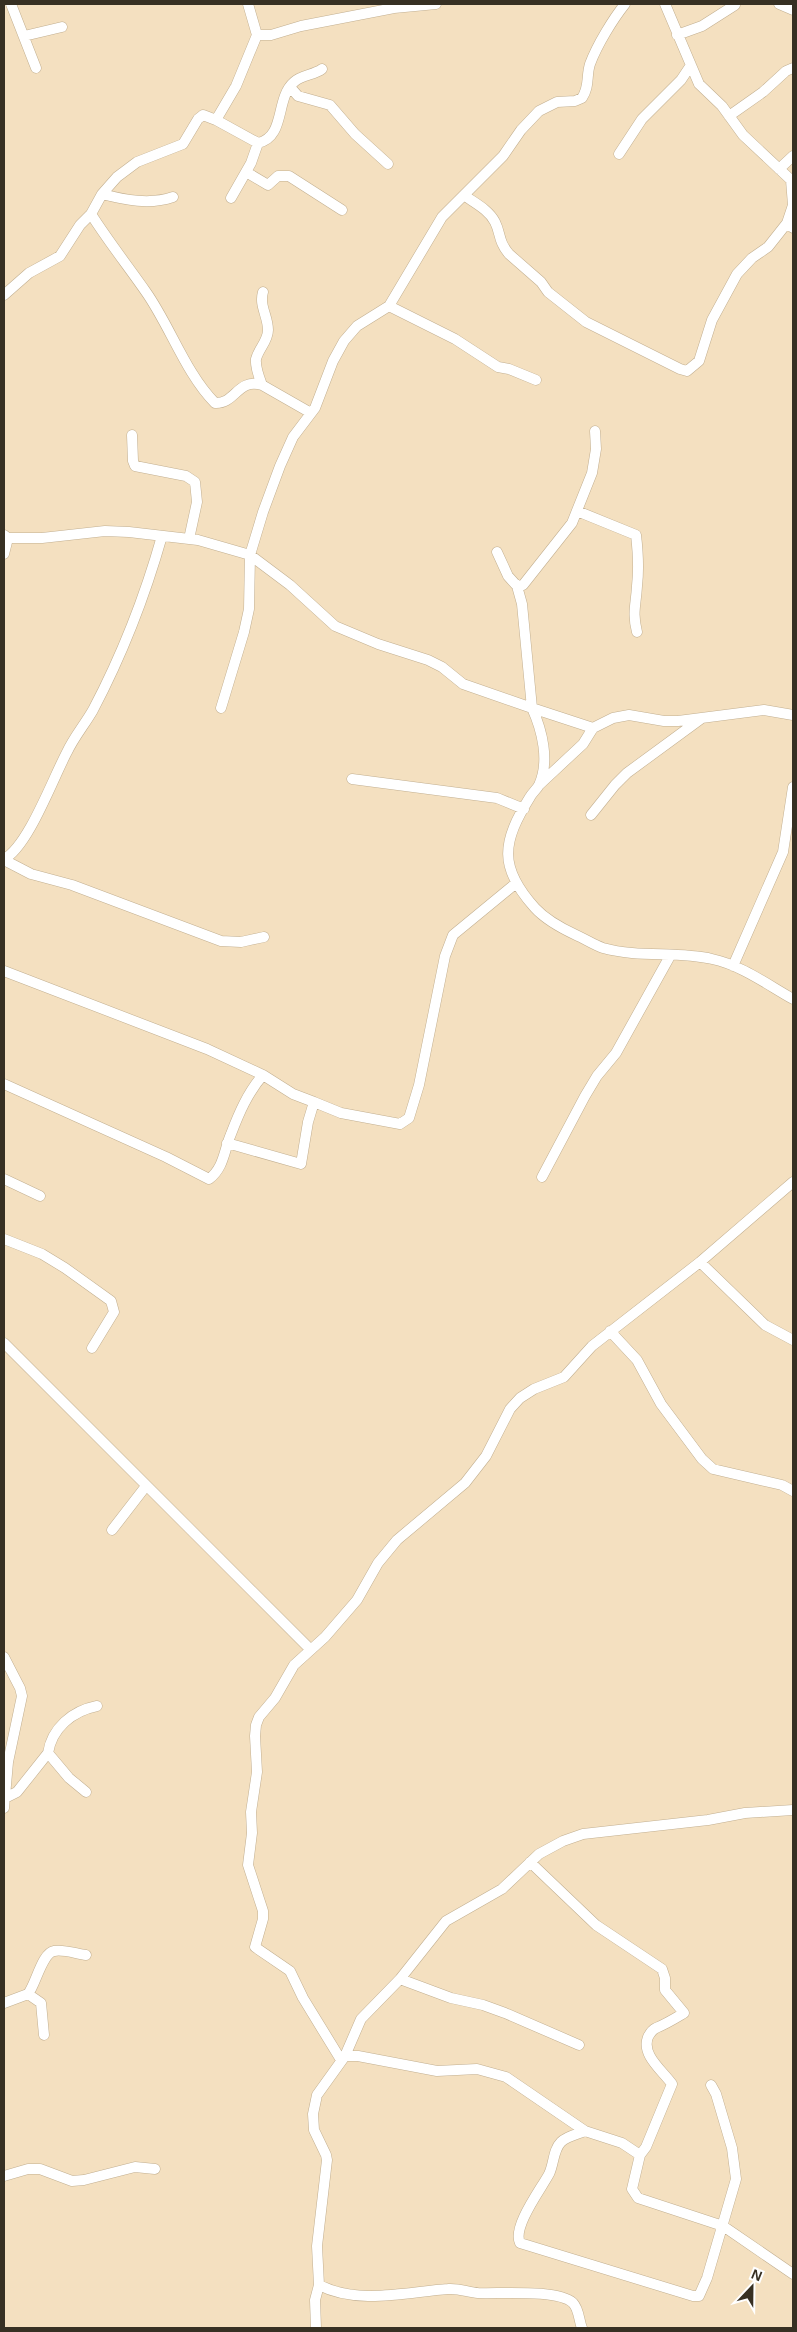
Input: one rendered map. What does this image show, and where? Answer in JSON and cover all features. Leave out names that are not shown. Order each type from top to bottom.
[{"type":"street","points":[[11,4],[36,68]]},
{"type":"street","points":[[216,120],[236,86],[257,35],[248,4]]},
{"type":"street","points":[[257,35],[271,35],[301,26],[394,8],[436,4]]},
{"type":"street","points":[[221,708],[249,609],[250,555],[280,466],[293,438],[311,413],[333,361],[344,341],[357,326],[389,306],[442,217],[503,156],[521,130],[539,111],[557,102],[575,101],[582,98],[589,82],[589,67],[594,55],[615,17],[626,4]]},
{"type":"street","points":[[465,196],[489,213],[496,223],[501,245],[509,254],[564,305],[586,322],[680,369],[688,371],[699,361],[712,320],[737,274],[752,258],[768,247],[790,226],[793,205],[791,180],[743,135],[722,106],[699,84],[665,4]]},
{"type":"street","points":[[779,4],[793,10]]},
{"type":"street","points":[[677,35],[702,26],[735,5]]},
{"type":"street","points":[[24,36],[62,27]]},
{"type":"street","points":[[619,154],[642,119],[681,80],[691,65]]},
{"type":"street","points":[[728,116],[763,92],[786,71],[793,68]]},
{"type":"street","points":[[231,198],[246,172],[258,143],[270,138],[274,131],[294,81],[322,69]]},
{"type":"street","points":[[290,87],[298,96],[330,105],[355,134],[388,164]]},
{"type":"street","points":[[4,295],[29,273],[60,256],[80,225],[91,214],[102,194],[117,177],[137,162],[184,144],[198,119],[203,115],[258,143]]},
{"type":"street","points":[[779,169],[793,156]]},
{"type":"street","points":[[246,172],[268,185],[278,176],[289,176],[342,210]]},
{"type":"street","points":[[102,194],[116,198],[155,202],[173,197]]},
{"type":"street","points":[[91,214],[115,252],[146,291],[193,372],[215,403],[225,400],[244,385],[253,383],[262,385],[311,413]]},
{"type":"street","points":[[262,385],[257,374],[256,358],[268,336],[268,328],[260,301],[263,292]]},
{"type":"street","points":[[389,306],[455,338],[498,367],[509,369],[536,380]]},
{"type":"street","points":[[517,586],[523,585],[572,523],[592,473],[596,449],[595,431]]},
{"type":"street","points":[[132,435],[133,461],[135,466],[186,476],[195,482],[197,502],[190,539]]},
{"type":"street","points":[[577,511],[636,535],[638,567],[633,616],[637,632]]},
{"type":"street","points":[[4,554],[6,536],[42,538],[114,531],[190,539],[250,555],[290,586],[335,626],[378,644],[428,660],[442,667],[463,684],[593,728]]},
{"type":"street","points":[[162,536],[153,566],[107,682],[92,712],[67,751],[31,824],[13,853],[4,860],[31,874],[72,884],[221,941],[241,942],[264,937]]},
{"type":"street","points":[[498,552],[508,576],[517,586],[522,604],[532,708],[542,737],[543,762],[539,785]]},
{"type":"street","points":[[793,715],[764,710],[664,721],[629,715],[613,718],[593,728],[583,744],[539,785],[510,835],[507,854],[515,884],[541,914],[582,938],[602,948],[623,952],[699,957],[733,966],[793,999]]},
{"type":"street","points":[[591,815],[627,773],[703,718]]},
{"type":"street","points":[[352,779],[497,798],[524,809]]},
{"type":"street","points":[[733,966],[783,852],[793,787]]},
{"type":"street","points":[[4,971],[206,1049],[263,1074],[293,1094],[341,1113],[400,1124],[409,1118],[427,1050],[445,956],[453,936],[515,884]]},
{"type":"street","points":[[542,1177],[585,1096],[597,1076],[616,1053],[670,956]]},
{"type":"street","points":[[4,1084],[166,1157],[209,1180],[222,1164],[227,1143],[249,1092],[263,1074]]},
{"type":"street","points":[[227,1143],[300,1164],[314,1102]]},
{"type":"street","points":[[4,1179],[40,1196]]},
{"type":"street","points":[[343,2058],[303,1998],[290,1971],[255,1947],[263,1919],[263,1911],[248,1865],[252,1832],[251,1812],[257,1772],[254,1736],[259,1717],[275,1698],[294,1666],[325,1637],[357,1600],[378,1563],[397,1540],[465,1484],[486,1456],[510,1409],[520,1398],[534,1389],[564,1377],[586,1351],[610,1330],[700,1262],[793,1182]]},
{"type":"street","points":[[4,1239],[42,1254],[92,1286],[111,1301],[114,1312],[92,1348]]},
{"type":"street","points":[[700,1262],[764,1325],[793,1340]]},
{"type":"street","points":[[610,1330],[637,1360],[661,1404],[702,1460],[713,1469],[782,1485],[793,1491]]},
{"type":"street","points":[[4,1343],[310,1649]]},
{"type":"street","points":[[112,1530],[146,1486]]},
{"type":"street","points":[[4,1657],[20,1688],[22,1696],[8,1762],[4,1805]]},
{"type":"street","points":[[4,1805],[17,1792],[48,1753],[58,1728],[71,1716],[97,1706]]},
{"type":"street","points":[[48,1753],[69,1778],[86,1792]]},
{"type":"street","points":[[316,2328],[315,2300],[319,2285],[317,2246],[326,2155],[314,2130],[312,2114],[317,2095],[343,2058],[361,2019],[400,1979],[446,1921],[502,1889],[539,1854],[563,1841],[583,1834],[708,1820],[745,1813],[793,1810]]},
{"type":"street","points":[[530,1862],[596,1925],[662,1969],[665,1978],[665,1990],[684,2013],[662,2027],[655,2028],[650,2033],[646,2043],[648,2054],[672,2084],[646,2148],[640,2155],[632,2189],[633,2193],[638,2198],[723,2226],[793,2274]]},
{"type":"street","points":[[4,2004],[28,1994],[45,1958],[50,1953],[55,1951],[86,1955]]},
{"type":"street","points":[[400,1979],[451,1998],[483,2005],[505,2013],[579,2045]]},
{"type":"street","points":[[28,1994],[41,2004],[44,2035]]},
{"type":"street","points":[[343,2058],[366,2057],[437,2071],[477,2069],[506,2077],[586,2131],[622,2143],[640,2155]]},
{"type":"street","points":[[586,2131],[562,2140],[557,2147],[549,2174],[524,2220],[519,2236],[523,2245],[634,2276],[693,2296],[699,2296],[723,2226],[736,2179],[732,2148],[716,2094],[711,2085]]},
{"type":"street","points":[[4,2176],[28,2169],[40,2169],[72,2180],[84,2180],[135,2167],[155,2169]]},
{"type":"street","points":[[319,2285],[340,2292],[388,2297],[450,2289],[539,2294],[569,2300],[573,2304],[582,2328]]}]
